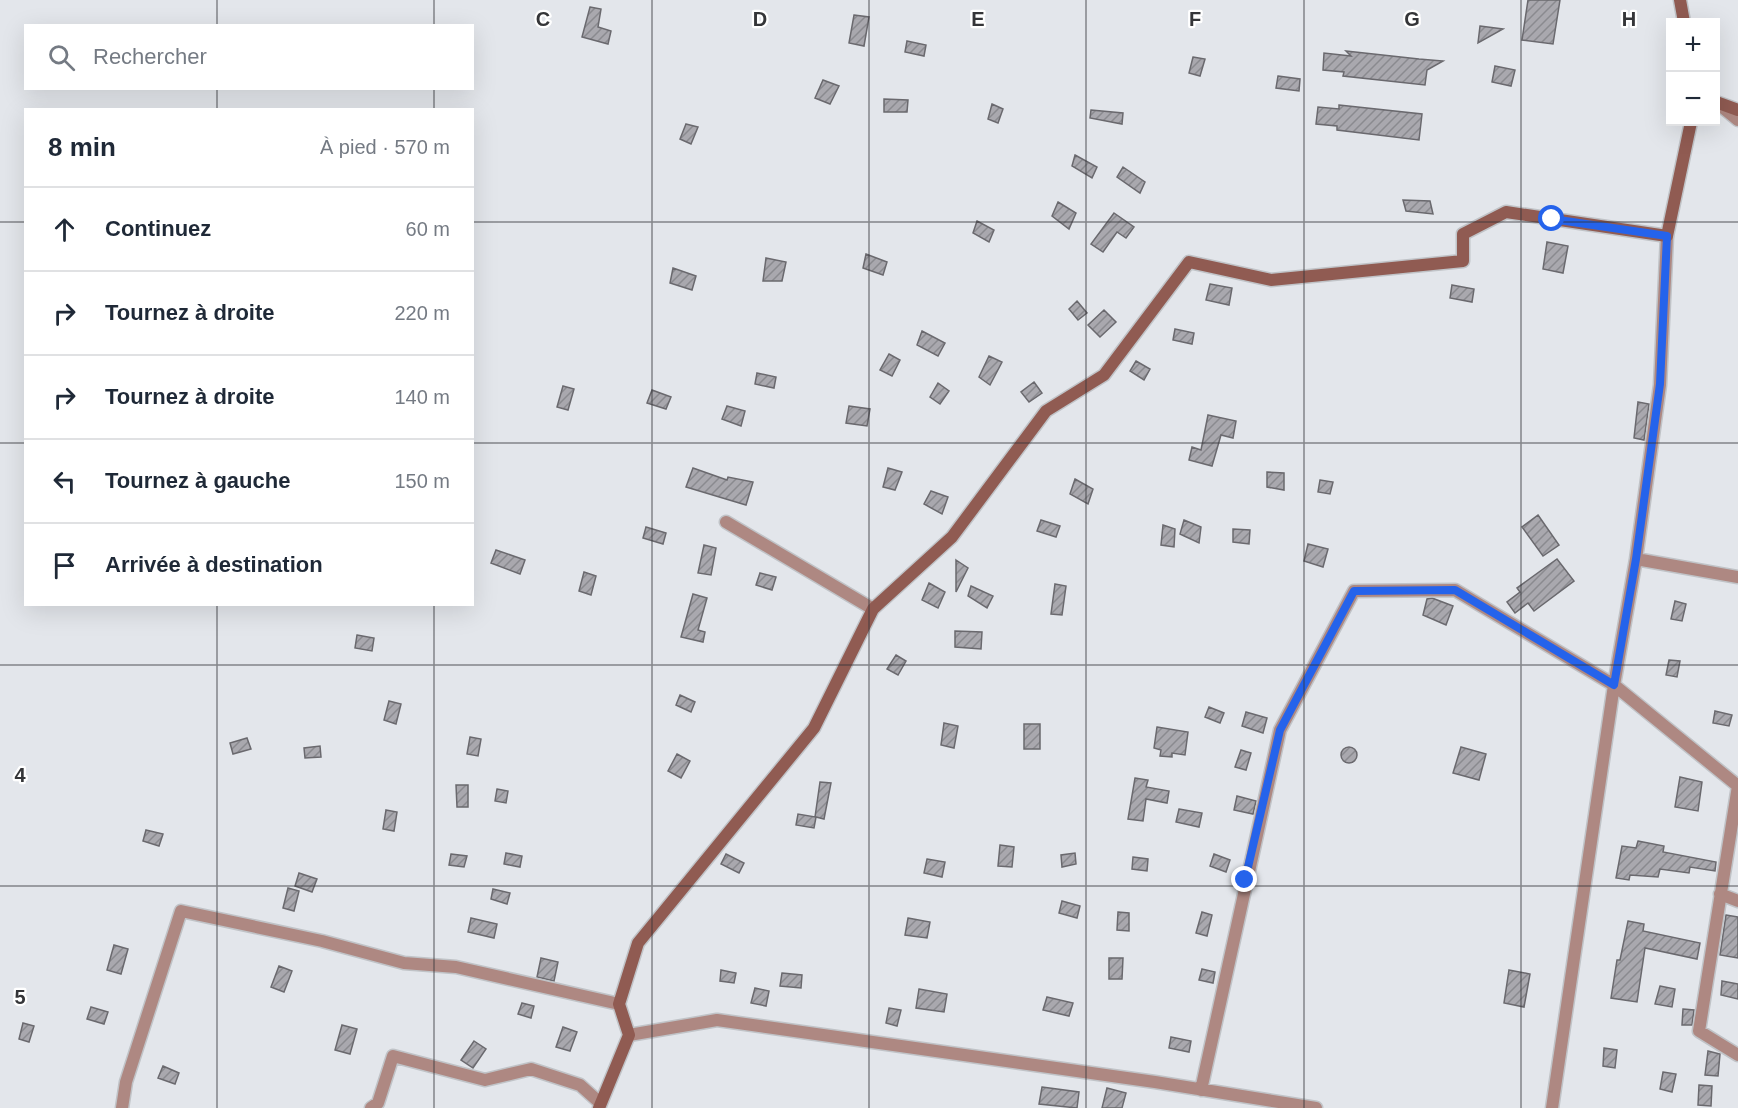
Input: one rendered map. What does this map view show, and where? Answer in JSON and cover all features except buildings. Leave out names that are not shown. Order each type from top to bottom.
[{"type":"street","points":[[1680,0],[1683,18]]},
{"type":"street","points":[[1720,105],[1738,110]]},
{"type":"street","points":[[1720,106],[1738,120]]},
{"type":"street","points":[[1552,1108],[1614,685],[1636,559],[1660,384],[1667,236],[1691,126]]},
{"type":"street","points":[[371,1108],[378,1103],[393,1056],[485,1080],[531,1069],[580,1085],[599,1105],[629,1035],[619,1004],[638,943],[814,728],[873,609],[952,537],[1046,411],[1104,375],[1189,262],[1271,280],[1463,261],[1463,234],[1506,212],[1667,236]]},
{"type":"street","points":[[726,522],[873,609]]},
{"type":"street","points":[[1636,559],[1738,577]]},
{"type":"street","points":[[1201,1090],[1255,834],[1280,730],[1354,591],[1455,590],[1614,685],[1738,786],[1699,1031],[1738,1055]]},
{"type":"street","points":[[1720,894],[1738,901]]},
{"type":"street","points":[[122,1108],[126,1082],[181,911],[322,941],[404,963],[456,967],[619,1004]]},
{"type":"street","points":[[629,1035],[717,1020],[1316,1108]]},
{"type":"route","points":[[1245,880],[1280,730],[1354,591],[1455,590],[1614,685],[1636,559],[1660,384],[1667,236],[1552,219]]}]
